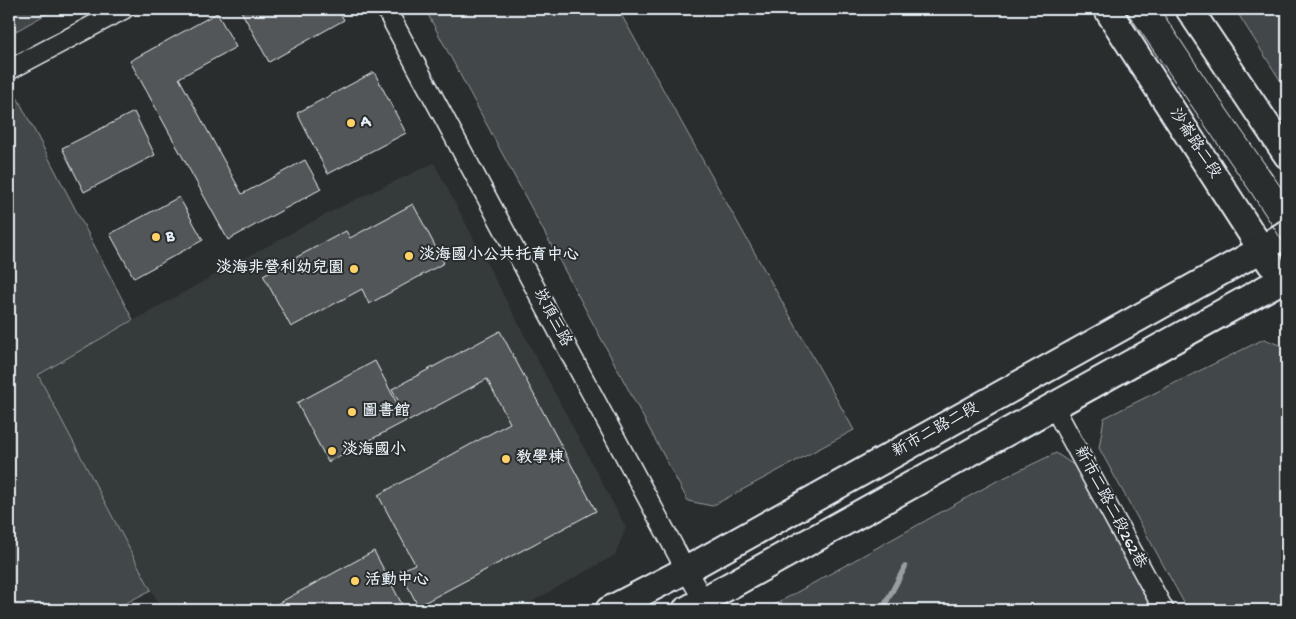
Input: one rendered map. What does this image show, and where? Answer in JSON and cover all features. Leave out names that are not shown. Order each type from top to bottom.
[{"type":"street","points":[[9,70],[124,9]]},
{"type":"street","name":"崁頂三路","points":[[386,9],[686,570],[695,605]]},
{"type":"street","name":"沙崙路二段","points":[[1107,9],[1285,283]]},
{"type":"street","points":[[1189,9],[1287,155]]},
{"type":"street","name":"新市二路二段","points":[[609,610],[686,570],[1262,249],[1287,233]]},
{"type":"street","points":[[695,605],[1054,407],[1285,283]]},
{"type":"street","name":"新市二路二段262巷","points":[[1054,407],[1164,610]]},
{"type":"shaded area","points":[[9,9],[55,9],[9,35]]},
{"type":"shaded area","points":[[425,9],[618,9],[854,430],[712,506],[688,501]]},
{"type":"shaded area","points":[[1235,9],[1287,9],[1287,91]]},
{"type":"shaded area","points":[[17,97],[133,320],[38,375],[151,590],[113,610],[9,610],[9,386],[12,384],[9,378],[9,102]]},
{"type":"shaded area","name":"淡海國小","points":[[434,163],[626,528],[615,555],[517,610],[162,610],[38,375],[225,269],[336,209]]},
{"type":"shaded area","points":[[1264,339],[1287,348],[1287,610],[1188,610],[1099,448],[1104,418]]},
{"type":"shaded area","points":[[1056,453],[1075,466],[1153,610],[765,610],[995,482]]},
{"type":"building","points":[[240,9],[338,9],[344,20],[269,62]]},
{"type":"building","points":[[217,13],[236,47],[179,78],[242,194],[305,160],[321,189],[228,240],[130,61]]},
{"type":"building","name":"A","points":[[374,72],[406,133],[328,174],[297,113]]},
{"type":"building","points":[[134,112],[155,155],[84,192],[62,148]]},
{"type":"building","name":"B","points":[[179,197],[203,240],[134,278],[110,234]]},
{"type":"building","name":"淡海非營利幼兒園","points":[[413,204],[444,263],[369,304],[362,289],[291,327],[263,275],[346,231],[350,238]]},
{"type":"building","name":"教學棟","points":[[500,331],[596,511],[418,606],[400,571],[415,564],[378,495],[510,423],[487,379],[409,421],[392,389]]},
{"type":"building","name":"圖書館","points":[[375,361],[406,421],[328,462],[297,403]]},
{"type":"building","name":"活動中心","points":[[374,551],[405,610],[266,610]]},
{"type":"waterway","points":[[882,610],[905,567]]},
{"type":"tram line","points":[[1125,9],[1287,248]]},
{"type":"tram line","points":[[1160,9],[1287,196]]},
{"type":"place","name":"A","points":[[351,123]]},
{"type":"place","name":"B","points":[[156,237]]},
{"type":"place","name":"淡海國小公共托育中心","points":[[409,256]]},
{"type":"place","name":"淡海非營利幼兒園","points":[[354,269]]},
{"type":"place","name":"圖書館","points":[[352,412]]},
{"type":"place","name":"淡海國小","points":[[332,451]]},
{"type":"place","name":"教學棟","points":[[506,459]]},
{"type":"place","name":"活動中心","points":[[355,581]]}]
